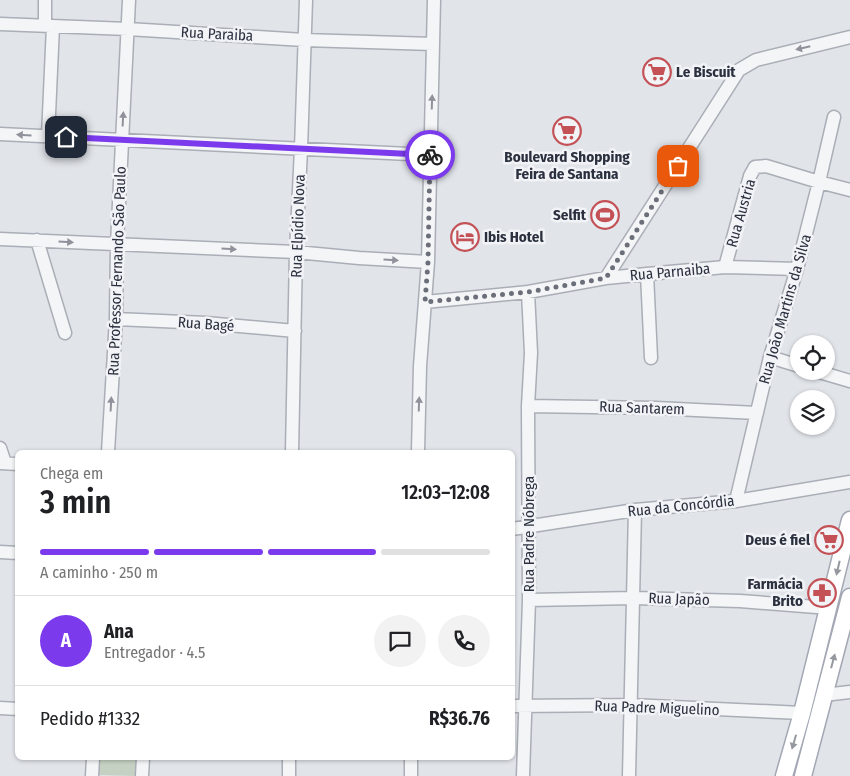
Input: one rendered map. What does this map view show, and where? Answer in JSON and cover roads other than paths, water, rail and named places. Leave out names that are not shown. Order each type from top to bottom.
[{"type":"main road","points":[[784,776],[802,713],[850,520]]},
{"type":"main road","points":[[804,776],[850,597]]},
{"type":"street","points":[[45,0],[49,26],[48,136]]},
{"type":"street","name":"Rua Professor Fernando São Paulo","points":[[108,450],[116,318],[117,244],[129,0]]},
{"type":"street","name":"Rua Elpídio Nova","points":[[292,450],[296,252],[306,0]]},
{"type":"street","points":[[418,450],[420,366],[428,262],[434,0]]},
{"type":"street","name":"Rua Paraiba","points":[[0,24],[128,29],[304,40],[433,44]]},
{"type":"street","points":[[606,278],[739,70],[756,60],[850,37]]},
{"type":"street","name":"Rua João Martins da Silva","points":[[736,501],[770,357],[796,269],[834,117]]},
{"type":"street","points":[[0,134],[430,155]]},
{"type":"street","name":"Rua Austria","points":[[725,267],[750,176],[756,167],[766,166],[850,190]]},
{"type":"street","points":[[0,239],[296,252],[428,262]]},
{"type":"street","points":[[37,240],[66,333]]},
{"type":"street","name":"Rua Parnaiba","points":[[425,302],[528,292],[606,278],[725,267],[796,269]]},
{"type":"street","points":[[647,274],[651,358]]},
{"type":"street","name":"Rua Padre Nóbrega","points":[[523,776],[529,600],[528,406],[531,353],[528,292]]},
{"type":"street","name":"Rua Bagé","points":[[116,318],[206,323],[295,331]]},
{"type":"street","points":[[770,357],[790,363]]},
{"type":"street","points":[[835,377],[850,381]]},
{"type":"street","name":"Rua Santarem","points":[[528,406],[656,408],[757,413]]},
{"type":"street","points":[[0,448],[8,463]]},
{"type":"street","name":"Rua da Concórdia","points":[[515,529],[635,510],[736,501],[850,482]]},
{"type":"street","points":[[629,776],[635,510]]},
{"type":"street","points":[[0,552],[15,553]]},
{"type":"street","name":"Rua Japão","points":[[529,600],[634,598],[740,601],[829,608]]},
{"type":"street","points":[[824,695],[850,692]]},
{"type":"street","name":"Rua Padre Miguelino","points":[[515,706],[631,705],[802,713]]},
{"type":"street","points":[[0,708],[15,709]]},
{"type":"street","points":[[92,776],[93,760]]},
{"type":"street","points":[[142,776],[143,760]]},
{"type":"street","points":[[289,760],[289,776]]},
{"type":"street","points":[[411,776],[412,760]]},
{"type":"place","name":"Le Biscuit","points":[[657,72]]},
{"type":"place","name":"Boulevard Shopping Feira de Santana","points":[[567,131]]},
{"type":"place","name":"Selfit","points":[[605,215]]},
{"type":"place","name":"Ibis Hotel","points":[[465,237]]},
{"type":"place","name":"Deus é fiel","points":[[829,540]]},
{"type":"place","name":"Farmácia Brito","points":[[822,593]]}]
